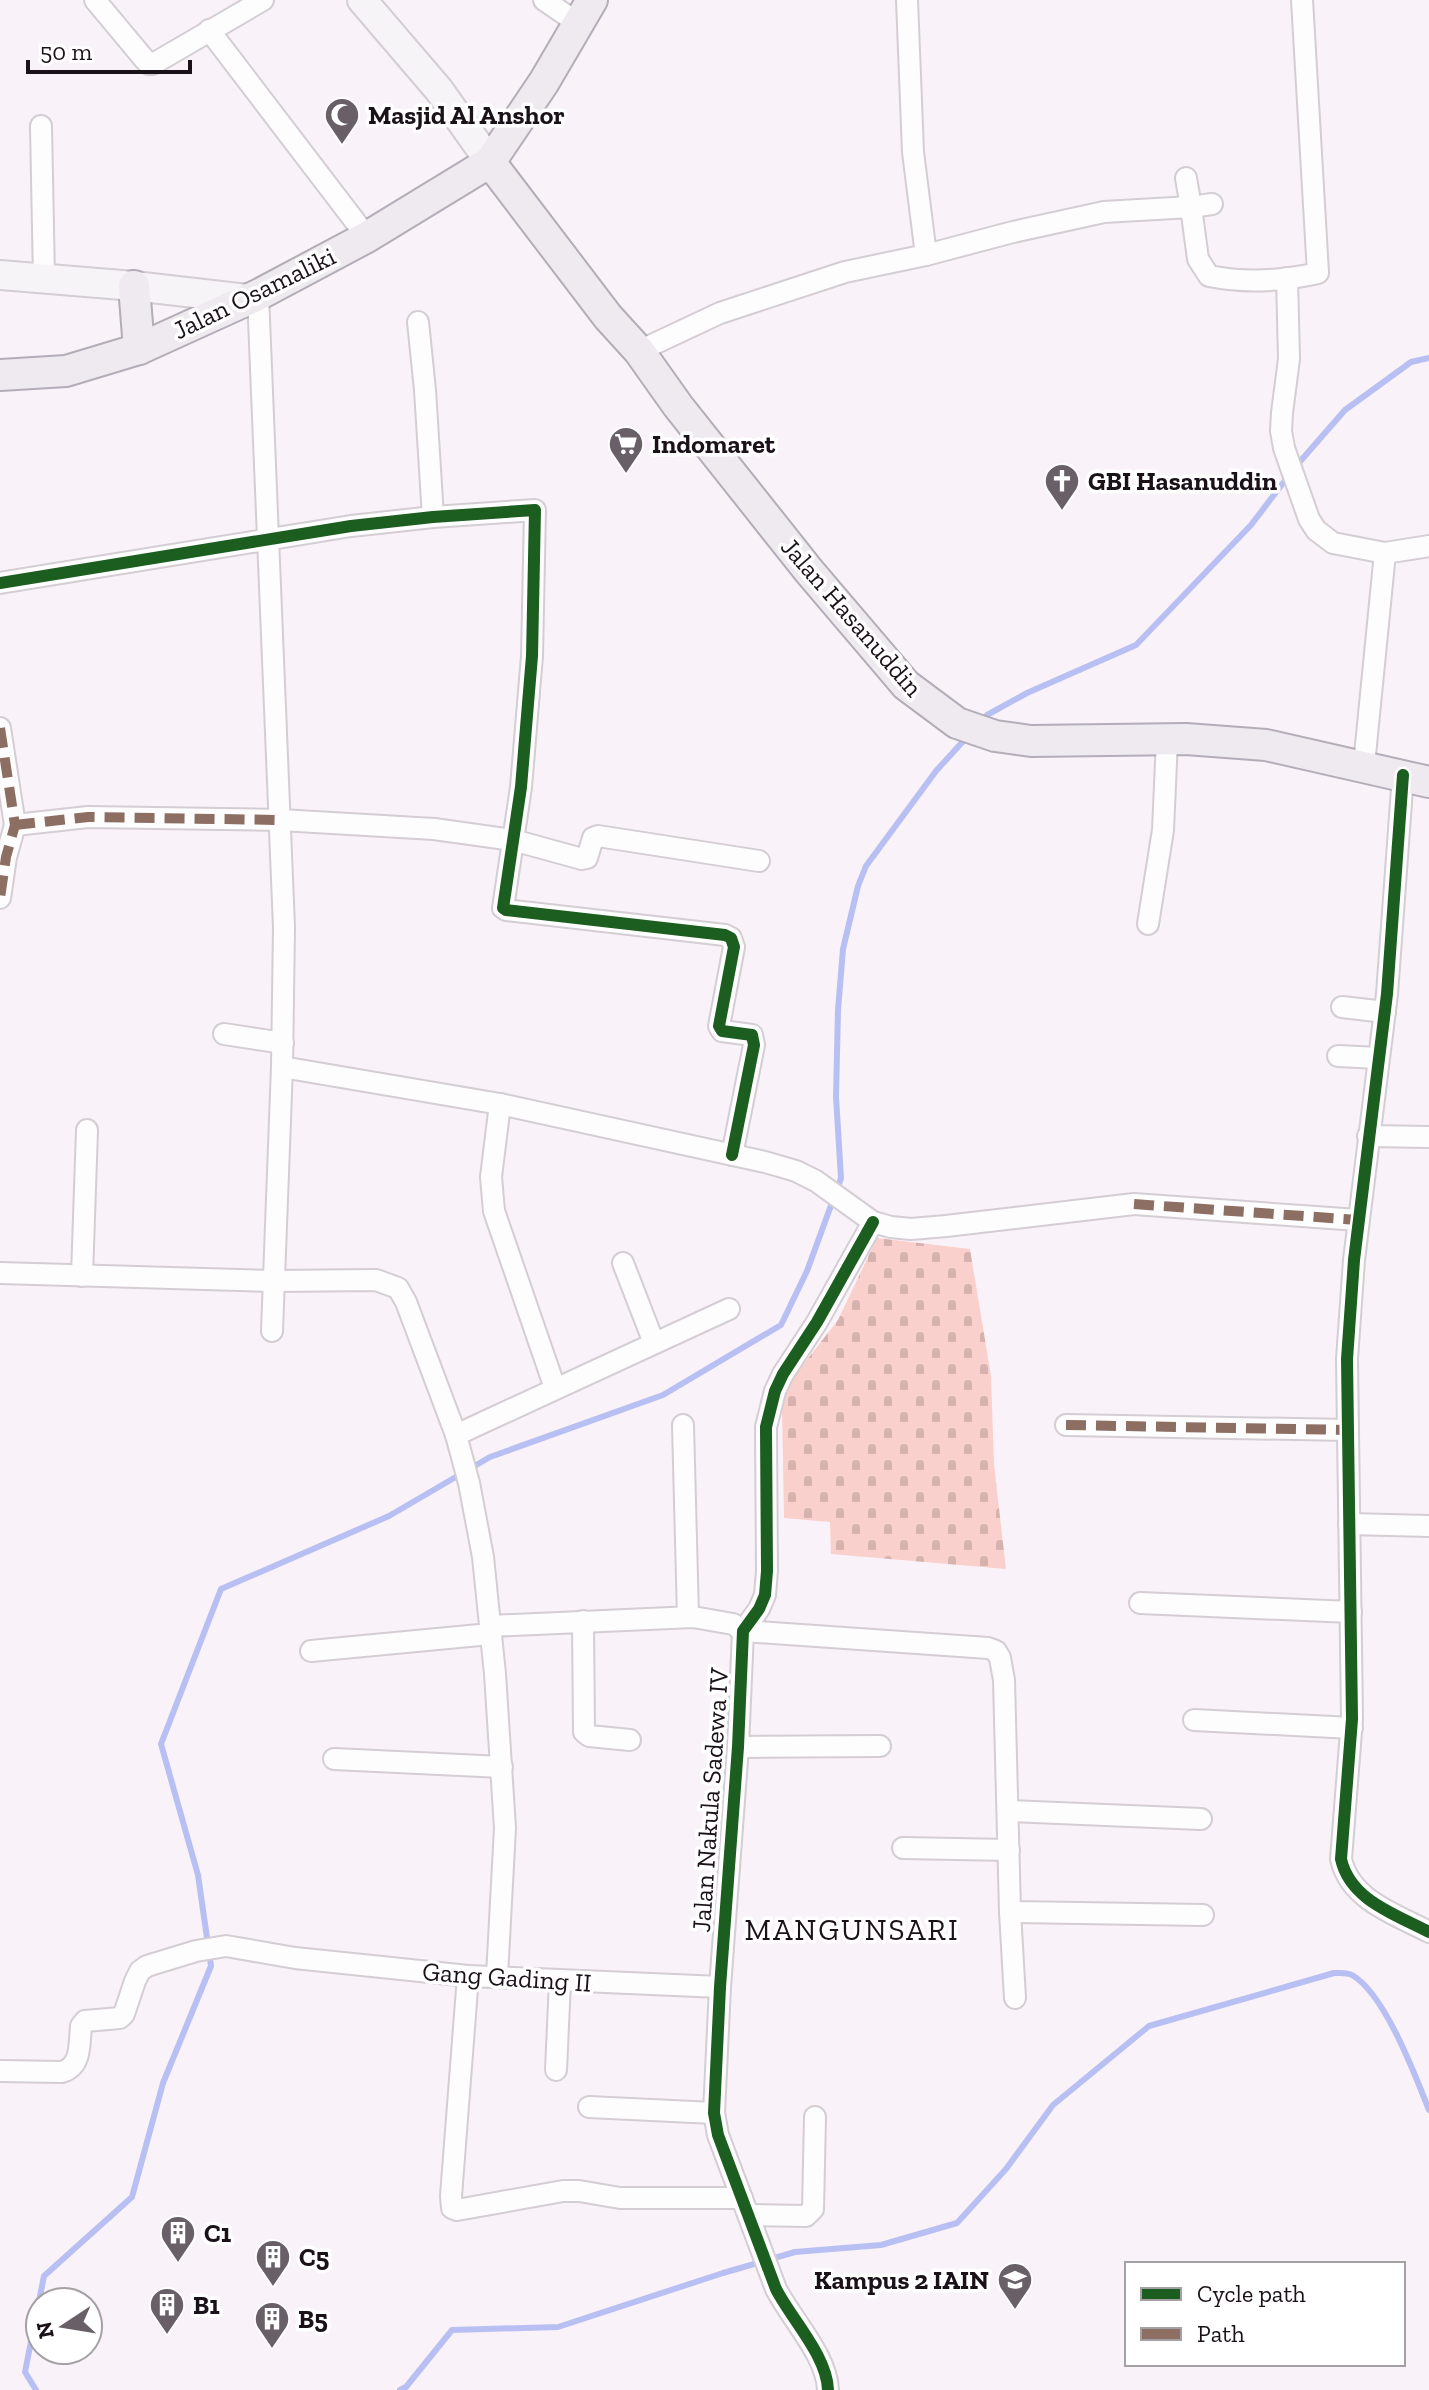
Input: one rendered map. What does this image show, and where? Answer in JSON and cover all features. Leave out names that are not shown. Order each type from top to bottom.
[{"type":"main road","points":[[490,162],[544,82],[585,12]]},
{"type":"main road","name":"Jalan Osamaliki","points":[[0,375],[66,371],[139,349],[253,297],[367,237],[490,162]]},
{"type":"main road","name":"Jalan Hasanuddin","points":[[490,162],[809,571],[906,685],[957,723],[995,736],[1031,741],[1186,739],[1266,745],[1416,778]]},
{"type":"main road","points":[[134,286],[139,349]]},
{"type":"street","points":[[95,0],[149,64],[158,62],[263,0]]},
{"type":"street","points":[[362,0],[439,90],[490,162]]},
{"type":"street","points":[[544,0],[585,12]]},
{"type":"street","points":[[907,0],[913,152],[926,255]]},
{"type":"street","points":[[1186,178],[1198,259],[1209,276],[1234,281],[1287,278],[1319,271],[1302,0]]},
{"type":"street","points":[[209,30],[367,237]]},
{"type":"street","points":[[41,126],[44,279]]},
{"type":"street","points":[[639,351],[720,313],[845,272],[1104,212],[1212,204]]},
{"type":"street","points":[[0,275],[253,297],[269,539],[284,927],[283,1043],[272,1331]]},
{"type":"street","points":[[1287,278],[1289,359],[1282,413],[1284,448],[1309,519],[1316,530],[1333,543],[1385,553],[1429,546]]},
{"type":"street","points":[[418,322],[433,517]]},
{"type":"street","points":[[0,583],[351,526],[535,510],[532,656],[521,787],[503,908],[731,938],[734,947],[719,1026],[722,1031],[752,1035],[754,1045],[732,1155]]},
{"type":"street","points":[[1364,765],[1385,553]]},
{"type":"street","points":[[0,728],[15,825],[0,898]]},
{"type":"street","points":[[1148,924],[1163,830],[1167,740]]},
{"type":"street","points":[[1416,778],[1358,1220],[1347,1359],[1352,1728],[1341,1859],[1344,1874],[1352,1887],[1379,1906],[1429,1932]]},
{"type":"street","points":[[15,825],[88,817],[281,820],[434,829],[513,840],[582,859],[587,858],[593,838],[598,836],[759,861]]},
{"type":"street","points":[[1342,1007],[1385,1012]]},
{"type":"street","points":[[224,1034],[283,1043]]},
{"type":"street","points":[[1338,1056],[1378,1058]]},
{"type":"street","points":[[282,1067],[500,1104],[796,1171],[816,1181],[873,1222],[911,1229],[1134,1204],[1358,1220]]},
{"type":"street","points":[[500,1104],[491,1177],[494,1211],[555,1388]]},
{"type":"street","points":[[82,1276],[87,1130]]},
{"type":"street","points":[[1368,1136],[1429,1137]]},
{"type":"street","name":"Jalan Nakula Sadewa IV","points":[[828,2390],[822,2363],[776,2289],[718,2135],[714,2113],[743,1631],[765,1595],[768,1536],[766,1427],[775,1391],[783,1374],[822,1314],[873,1222]]},
{"type":"street","points":[[623,1263],[654,1343]]},
{"type":"street","points":[[0,1273],[273,1281],[376,1280],[398,1288],[406,1302],[458,1444],[483,1557],[505,1828],[497,1976]]},
{"type":"street","points":[[458,1444],[555,1388],[729,1309]]},
{"type":"street","points":[[683,1425],[688,1617]]},
{"type":"street","points":[[1066,1425],[1348,1430]]},
{"type":"street","points":[[1349,1524],[1429,1526]]},
{"type":"street","points":[[1140,1603],[1351,1612]]},
{"type":"street","points":[[311,1651],[583,1621],[688,1617],[733,1624],[743,1631],[960,1645],[996,1651],[1004,1680],[1015,1998]]},
{"type":"street","points":[[583,1621],[584,1732],[589,1736],[630,1740]]},
{"type":"street","points":[[1194,1720],[1352,1728]]},
{"type":"street","points":[[738,1747],[880,1746]]},
{"type":"street","points":[[334,1759],[502,1767]]},
{"type":"street","points":[[1008,1811],[1201,1819]]},
{"type":"street","points":[[903,1848],[1009,1850]]},
{"type":"street","points":[[1010,1912],[1203,1915]]},
{"type":"street","name":"Gang Gading II","points":[[0,2071],[53,2072],[70,2069],[75,2065],[81,2026],[85,2021],[120,2018],[140,1971],[155,1963],[196,1951],[226,1946],[295,1958],[468,1976],[720,1987]]},
{"type":"street","points":[[468,1976],[452,2208],[457,2210],[563,2191],[579,2191],[620,2198],[745,2206],[806,2216],[813,2209],[815,2117]]},
{"type":"street","points":[[556,2070],[560,1981]]},
{"type":"street","points":[[589,2107],[714,2113]]},
{"type":"green space","points":[[877,1238],[970,1249],[991,1376],[994,1465],[1006,1569],[831,1554],[830,1522],[784,1518],[782,1411],[788,1384],[838,1320]]},
{"type":"waterway","points":[[1297,465],[1345,410],[1411,362],[1429,358]]},
{"type":"waterway","points":[[980,722],[1027,693],[1136,645],[1251,525],[1290,474]]},
{"type":"waterway","points":[[837,1190],[841,1178],[836,1097],[838,1010],[843,949],[858,886],[866,866],[936,771],[967,737]]},
{"type":"waterway","points":[[36,2390],[25,2372],[44,2276],[132,2197],[163,2083],[211,1966],[198,1875],[161,1744],[221,1589],[389,1516],[490,1457],[663,1395],[781,1325],[807,1271],[833,1200]]},
{"type":"waterway","points":[[400,2390],[406,2387],[452,2330],[558,2327],[795,2252],[881,2245],[957,2223],[1006,2169],[1053,2105],[1149,2026],[1334,1973],[1352,1975],[1376,1999],[1398,2036],[1429,2110]]},
{"type":"marked path","points":[[0,728],[15,825],[0,898]]},
{"type":"marked path","points":[[15,825],[88,817],[281,820]]},
{"type":"marked path","points":[[1134,1204],[1358,1220]]},
{"type":"marked path","points":[[1066,1425],[1348,1430]]},
{"type":"cycle path","points":[[0,583],[351,526],[535,510],[532,656],[521,787],[503,908],[731,938],[734,947],[719,1026],[722,1031],[752,1035],[754,1045],[732,1155]]},
{"type":"cycle path","points":[[1403,775],[1387,994],[1354,1260],[1347,1359],[1352,1719],[1341,1859],[1346,1873],[1364,1895],[1389,1912],[1429,1932]]},
{"type":"cycle path","points":[[828,2390],[822,2364],[776,2289],[718,2135],[714,2113],[743,1631],[765,1595],[767,1571],[766,1427],[775,1391],[783,1374],[817,1322],[873,1222]]},
{"type":"place","name":"Masjid Al Anshor","points":[[342,146]]},
{"type":"place","name":"Indomaret","points":[[626,475]]},
{"type":"place","name":"GBI Hasanuddin","points":[[1062,512]]},
{"type":"place","name":"C1","points":[[178,2264]]},
{"type":"place","name":"C5","points":[[273,2288]]},
{"type":"place","name":"Kampus 2 IAIN","points":[[1015,2311]]},
{"type":"place","name":"B1","points":[[167,2336]]},
{"type":"place","name":"B5","points":[[272,2350]]},
{"type":"district","name":"MANGUNSARI","points":[[852,1930]]}]
